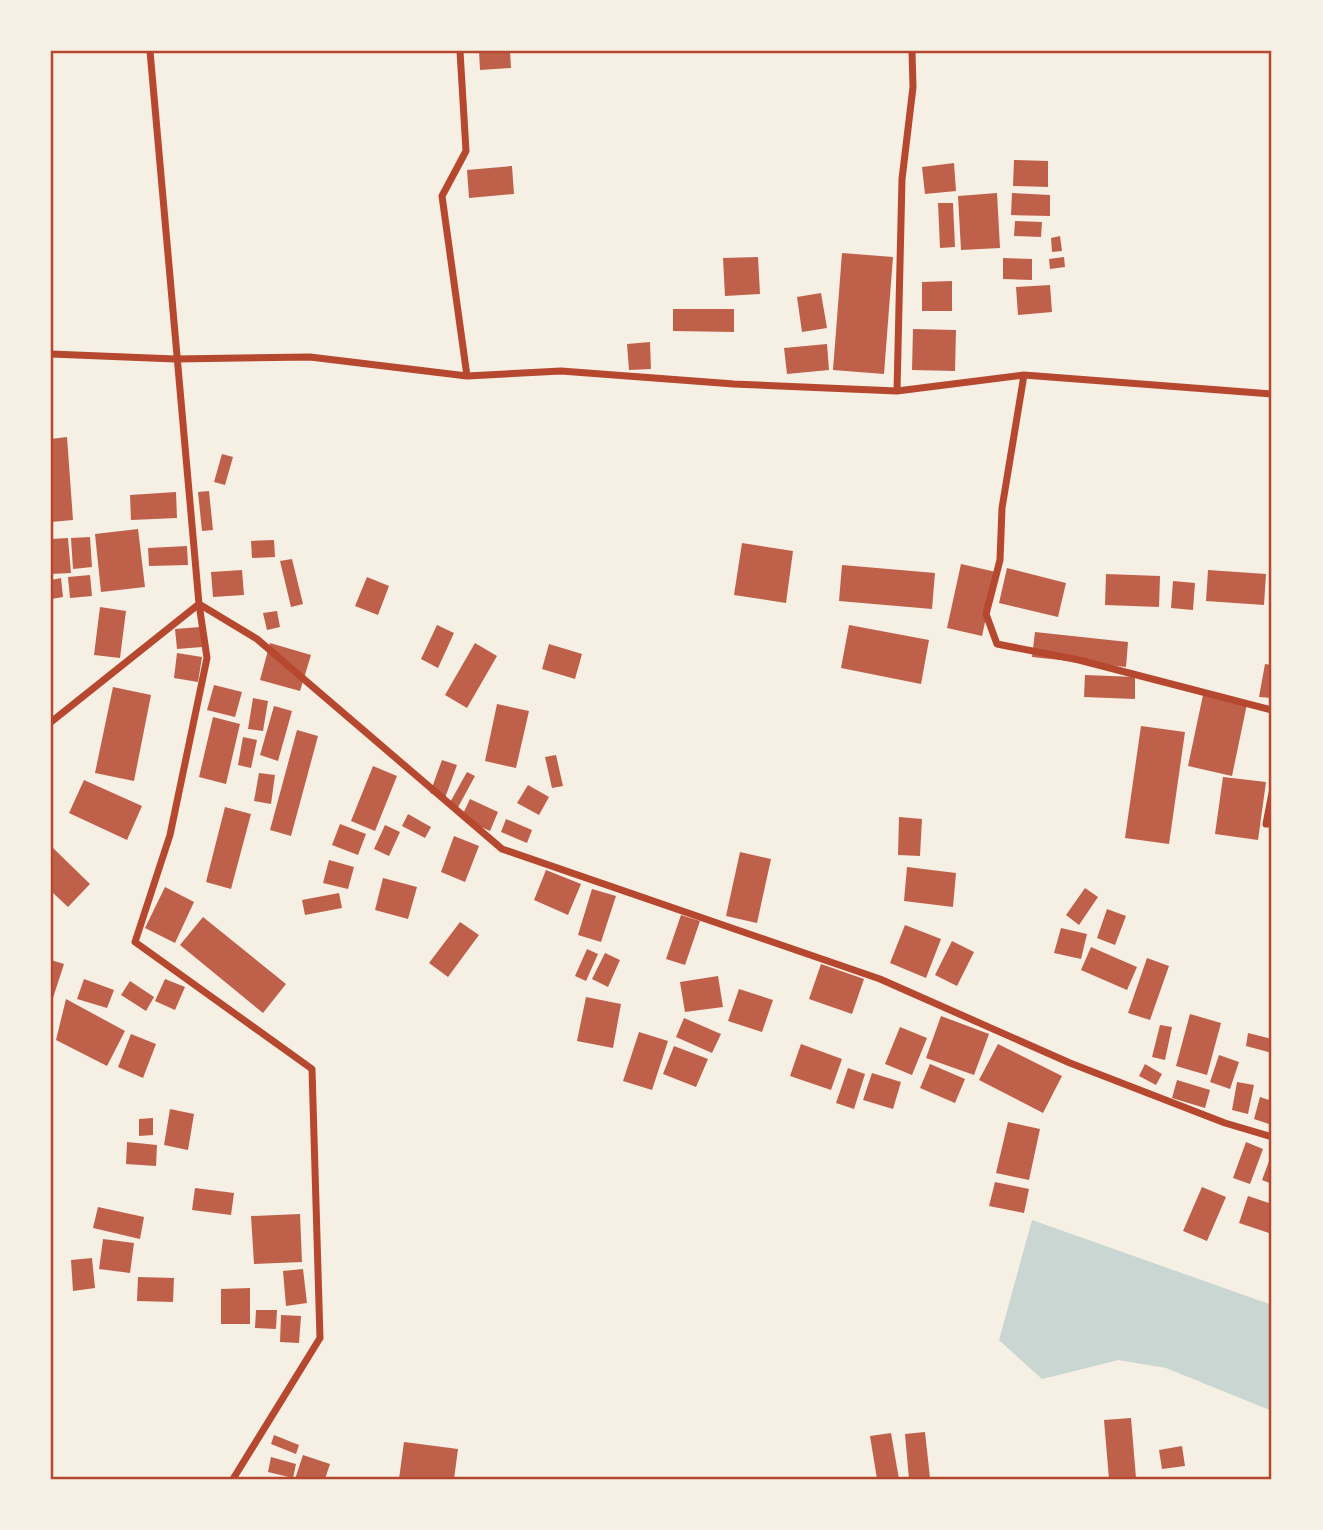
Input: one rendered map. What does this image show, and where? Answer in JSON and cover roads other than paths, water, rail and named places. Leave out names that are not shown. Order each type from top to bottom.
[{"type":"street","points":[[150,51],[175,359],[199,604],[207,658],[170,835],[135,942],[312,1069],[320,1338],[233,1479]]},
{"type":"street","points":[[460,51],[466,151],[442,197],[467,376]]},
{"type":"street","points":[[897,391],[902,179],[913,87],[912,51]]},
{"type":"street","points":[[51,354],[175,359],[310,356],[467,376],[561,371],[734,384],[897,391],[1024,375],[1272,394]]},
{"type":"street","points":[[1024,375],[1003,508],[1000,561],[986,614],[998,644],[1079,660],[1272,710]]},
{"type":"street","points":[[51,722],[199,604]]},
{"type":"street","points":[[199,604],[257,639],[502,849],[880,979],[1070,1063],[1225,1123],[1272,1137]]},
{"type":"street","points":[[1272,793],[1266,824],[1272,824]]}]
